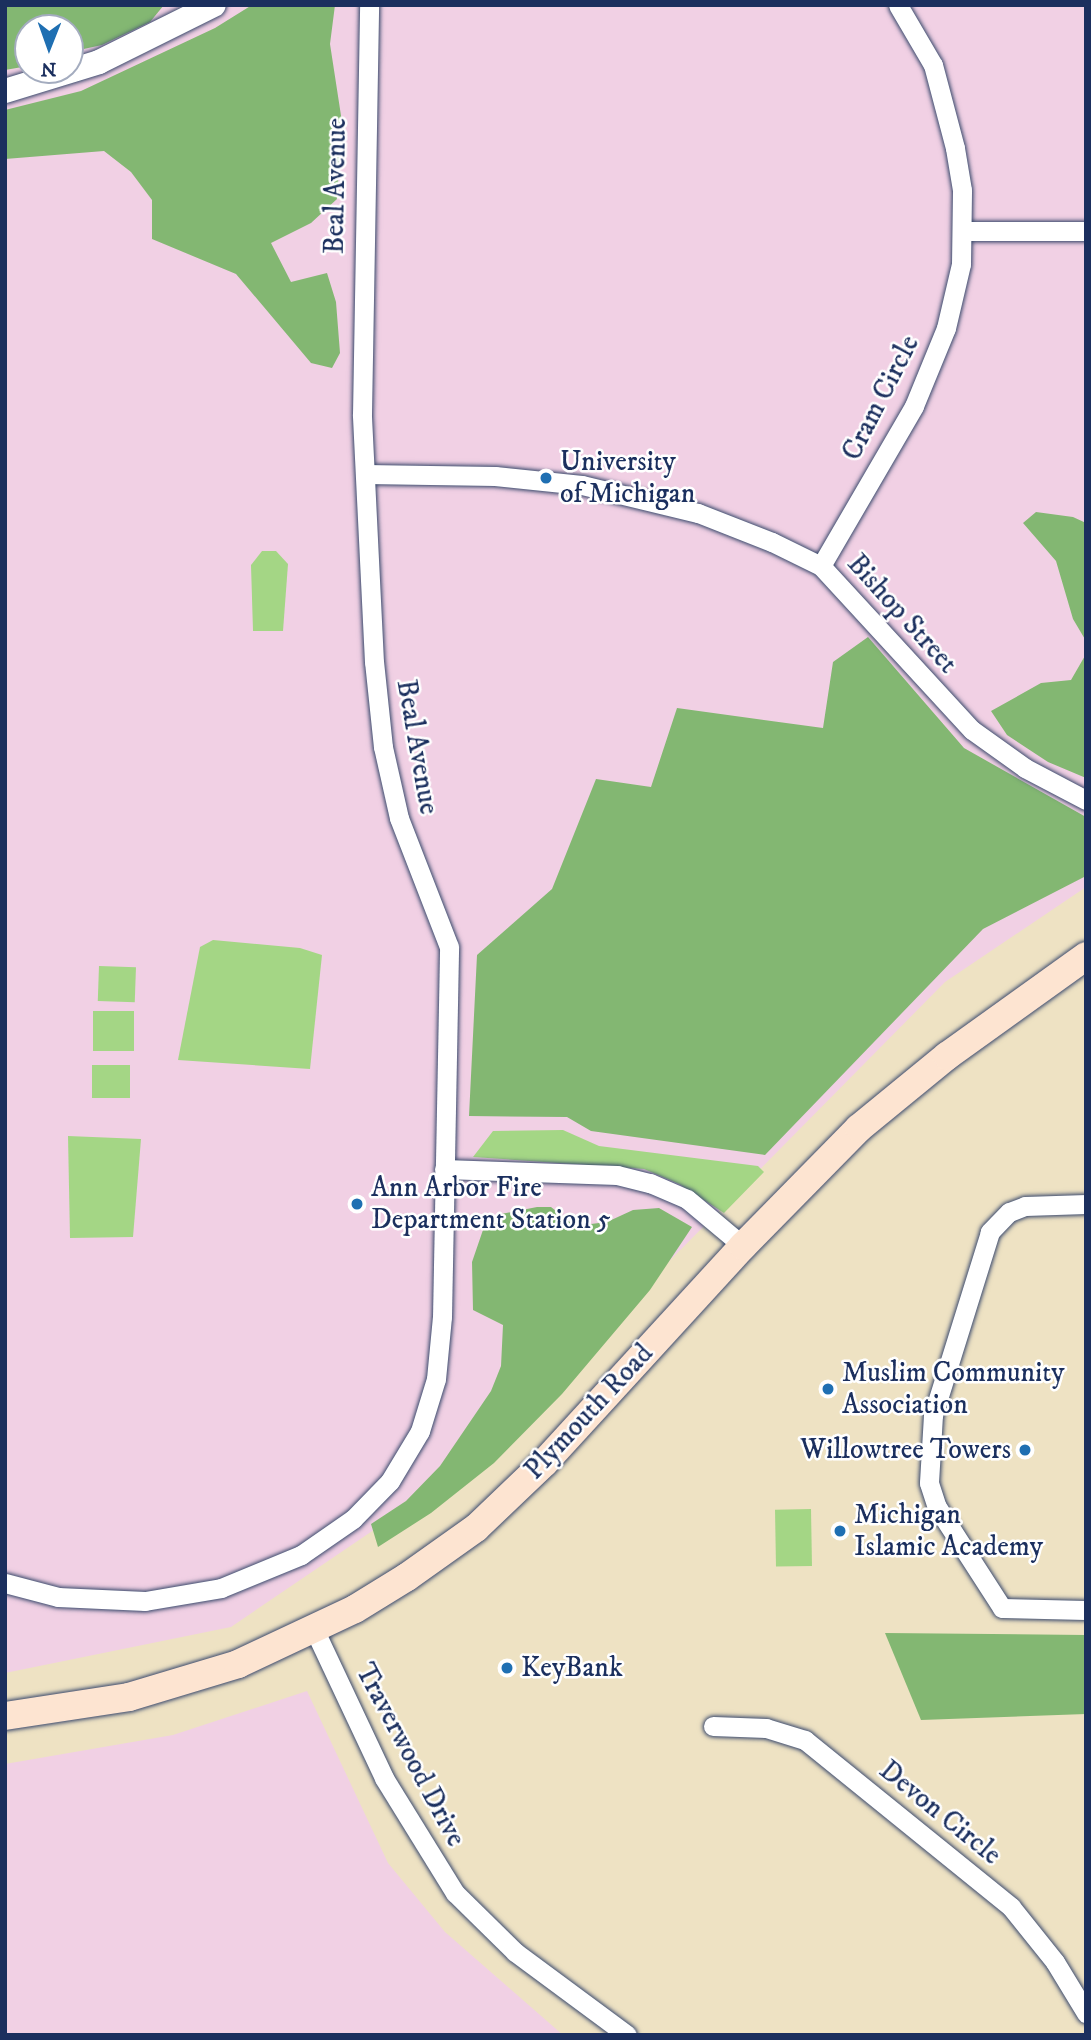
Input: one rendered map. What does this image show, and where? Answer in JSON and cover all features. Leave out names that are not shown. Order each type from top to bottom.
[{"type":"main road","name":"Plymouth Road","points":[[5,1716],[129,1697],[238,1664],[355,1609],[476,1528],[545,1462],[743,1246],[859,1128],[958,1048],[1086,956]]},
{"type":"street","points":[[5,91],[99,62],[214,5]]},
{"type":"street","name":"Beal Avenue","points":[[5,1583],[58,1597],[97,1601],[145,1601],[221,1588],[301,1555],[374,1500],[420,1431],[436,1379],[442,1317],[449,947],[399,818],[383,747],[365,474],[363,190],[369,5]]},
{"type":"street","name":"Cram Circle","points":[[821,566],[931,369],[953,300],[963,231],[959,173],[933,65],[898,5]]},
{"type":"street","points":[[963,231],[1086,231]]},
{"type":"street","name":"Bishop Street","points":[[365,474],[495,476],[582,485],[698,513],[821,566],[972,730],[1025,768],[1086,800]]},
{"type":"street","points":[[444,1170],[617,1175],[650,1183],[687,1199],[743,1246]]},
{"type":"street","points":[[1086,1204],[1026,1206],[998,1221],[981,1254],[933,1415],[931,1494],[1002,1608],[1086,1610]]},
{"type":"street","name":"Traverwood Drive","points":[[314,1629],[384,1778],[455,1893],[514,1952],[627,2035]]},
{"type":"street","name":"Devon Circle","points":[[713,1726],[766,1727],[804,1740],[1011,1907],[1055,1962],[1086,2013]]},
{"type":"shaded area","name":"University of Michigan","points":[[5,5],[1086,5],[1086,887],[945,982],[465,1468],[231,1627],[5,1673]]},
{"type":"shaded area","points":[[307,1691],[388,1863],[445,1932],[563,2035],[5,2035],[5,1764],[173,1735]]},
{"type":"green space","points":[[5,5],[164,5],[150,22],[102,45],[84,49],[84,14],[14,14],[14,68],[5,70]]},
{"type":"green space","points":[[252,5],[335,5],[330,44],[342,122],[337,199],[311,223],[271,243],[291,282],[327,273],[336,302],[340,353],[332,368],[311,363],[236,274],[152,239],[152,200],[131,172],[104,151],[5,159],[5,110],[81,91],[215,28]]},
{"type":"green space","points":[[1036,512],[1073,517],[1086,523],[1086,641],[1073,619],[1056,561],[1023,523]]},
{"type":"green space","points":[[262,551],[276,551],[288,564],[283,631],[253,631],[251,565]]},
{"type":"green space","points":[[868,637],[964,748],[1086,817],[1086,876],[983,929],[765,1155],[591,1131],[567,1117],[469,1116],[477,955],[552,889],[596,779],[651,787],[677,708],[823,728],[833,662]]},
{"type":"green space","points":[[1086,654],[1086,778],[1048,762],[1007,735],[991,711],[1041,683],[1071,680]]},
{"type":"green space","points":[[213,940],[300,948],[322,955],[310,1069],[178,1060],[200,947]]},
{"type":"green space","points":[[99,966],[136,967],[135,1002],[98,1001]]},
{"type":"green space","points":[[93,1011],[134,1011],[134,1051],[93,1051]]},
{"type":"green space","points":[[92,1065],[130,1065],[130,1098],[92,1098]]},
{"type":"green space","points":[[563,1130],[599,1146],[758,1166],[764,1172],[724,1213],[679,1184],[644,1169],[473,1157],[493,1131]]},
{"type":"green space","points":[[68,1136],[141,1139],[133,1237],[70,1238]]},
{"type":"green space","points":[[551,1207],[575,1226],[607,1222],[633,1210],[659,1208],[692,1227],[650,1290],[562,1394],[494,1463],[431,1513],[378,1547],[371,1524],[406,1501],[440,1466],[491,1391],[501,1366],[503,1325],[473,1310],[472,1262],[484,1227],[501,1214]]},
{"type":"green space","points":[[811,1509],[812,1566],[776,1567],[775,1510]]},
{"type":"green space","points":[[885,1633],[1086,1635],[1086,1714],[921,1720]]},
{"type":"place","name":"University of Michigan","points":[[546,478]]},
{"type":"place","name":"Ann Arbor Fire Department Station 5","points":[[357,1204]]},
{"type":"place","name":"Muslim Community Association","points":[[828,1389]]},
{"type":"place","name":"Willowtree Towers","points":[[1025,1450]]},
{"type":"place","name":"Michigan Islamic Academy","points":[[840,1531]]},
{"type":"place","name":"KeyBank","points":[[507,1668]]}]
